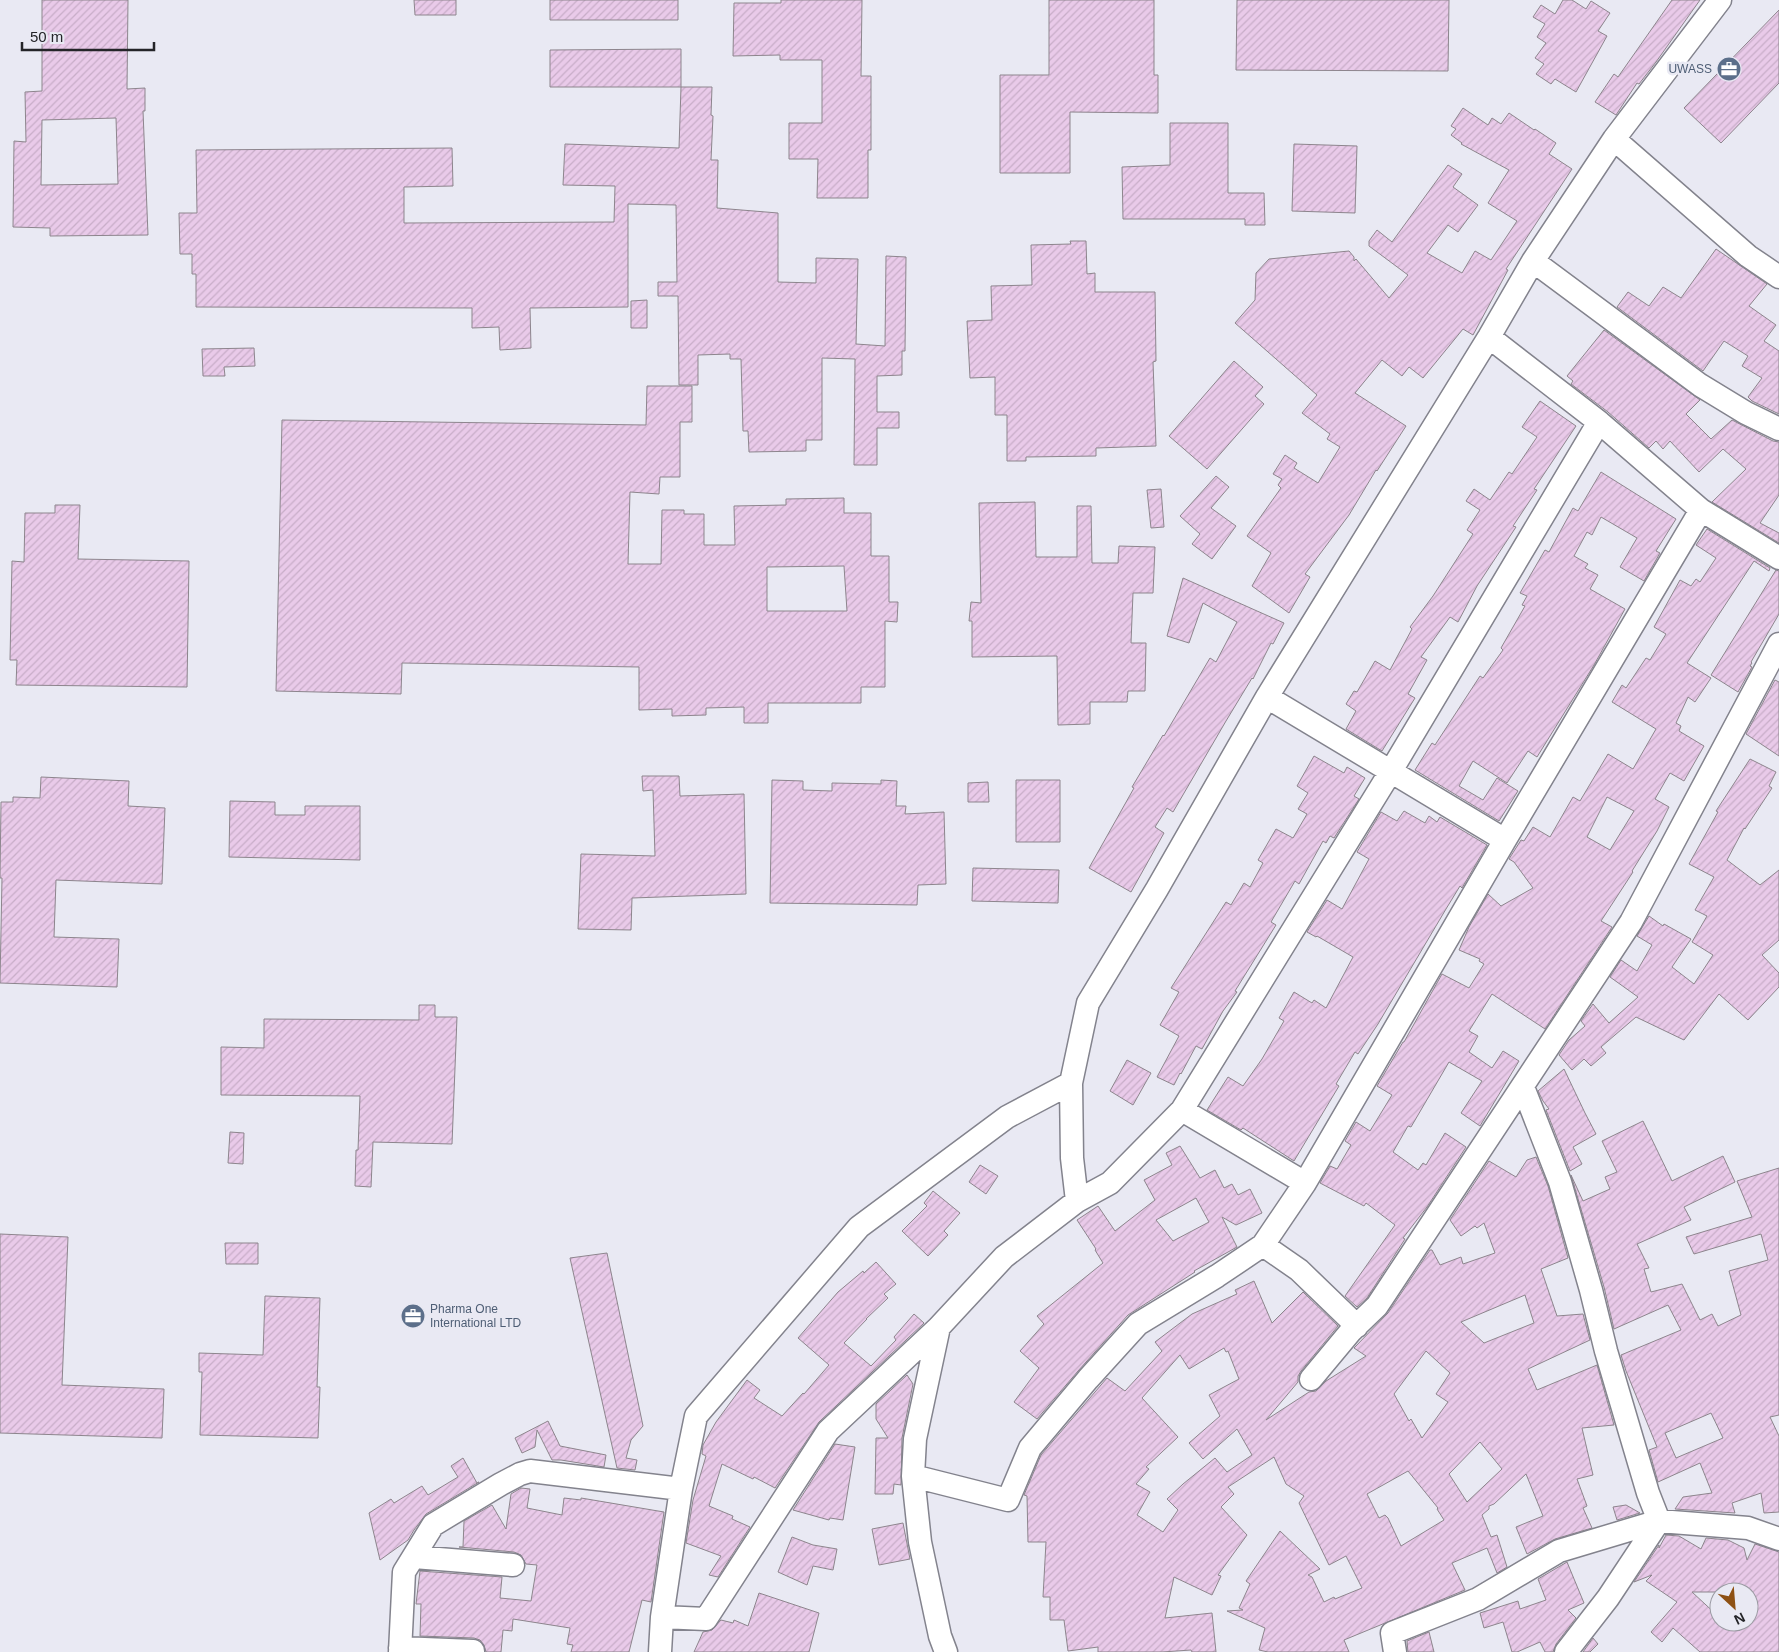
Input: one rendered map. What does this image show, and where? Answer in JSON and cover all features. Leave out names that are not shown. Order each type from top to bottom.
[{"type":"street","points":[[1077,1201],[1072,1158],[1071,1082],[1088,1003],[1157,889],[1267,697],[1489,337],[1533,261],[1614,139],[1720,0]]},
{"type":"street","points":[[1614,139],[1748,256],[1779,277]]},
{"type":"street","points":[[1533,261],[1700,385],[1746,413],[1779,429]]},
{"type":"street","points":[[1489,337],[1599,422],[1701,510],[1779,558]]},
{"type":"street","points":[[662,1617],[706,1619],[828,1431],[939,1327],[1004,1257],[1077,1201],[1110,1183],[1182,1110],[1391,770],[1599,422]]},
{"type":"street","points":[[913,1476],[1008,1500],[1030,1448],[1088,1379],[1138,1324],[1217,1276],[1263,1245],[1305,1183],[1505,840],[1701,510]]},
{"type":"street","points":[[1311,1379],[1377,1306],[1631,922],[1779,644]]},
{"type":"street","points":[[1267,697],[1505,840]]},
{"type":"street","points":[[660,1652],[662,1617],[681,1489],[696,1416],[859,1227],[1007,1117],[1071,1082]]},
{"type":"street","points":[[1523,1087],[1560,1182],[1591,1290],[1606,1351],[1648,1493],[1659,1521]]},
{"type":"street","points":[[1182,1110],[1305,1183]]},
{"type":"street","points":[[1263,1245],[1299,1270],[1357,1326]]},
{"type":"street","points":[[939,1327],[915,1439],[913,1476],[920,1542],[940,1636],[946,1652]]},
{"type":"street","points":[[473,1651],[400,1650],[404,1572],[433,1525],[501,1484],[530,1471],[681,1489]]},
{"type":"street","points":[[1566,1652],[1608,1598],[1659,1521]]},
{"type":"street","points":[[1395,1652],[1392,1633],[1478,1599],[1559,1551],[1659,1521],[1748,1528],[1779,1539]]},
{"type":"street","points":[[414,1557],[513,1565]]},
{"type":"building","points":[[42,0],[128,0],[127,89],[145,88],[145,111],[143,111],[148,235],[50,236],[50,228],[13,227],[14,141],[26,142],[25,92],[42,91]],"holes":[[[116,118],[118,184],[41,185],[42,120]]]},
{"type":"building","points":[[414,0],[456,0],[456,15],[415,15]]},
{"type":"building","points":[[550,0],[678,0],[678,20],[550,20]]},
{"type":"building","points":[[781,0],[862,0],[861,76],[871,76],[871,150],[868,150],[868,198],[817,198],[818,159],[789,159],[789,123],[822,123],[822,60],[780,60],[780,55],[733,56],[734,3],[781,3]]},
{"type":"building","points":[[1049,0],[1154,0],[1154,75],[1158,75],[1158,113],[1070,112],[1070,173],[1000,173],[1000,75],[1049,75]]},
{"type":"building","points":[[1237,0],[1449,0],[1448,71],[1236,70]]},
{"type":"building","points":[[1563,0],[1572,0],[1586,9],[1591,1],[1610,13],[1598,31],[1607,36],[1576,92],[1555,79],[1551,84],[1536,74],[1544,64],[1535,58],[1546,43],[1537,37],[1545,24],[1533,17],[1541,5],[1555,14]]},
{"type":"building","points":[[1672,0],[1700,0],[1656,62],[1639,84],[1637,83],[1616,115],[1595,102],[1614,74],[1618,77]]},
{"type":"building","points":[[1779,10],[1779,83],[1721,143],[1684,108]]},
{"type":"building","points":[[681,49],[681,87],[550,87],[550,50]]},
{"type":"building","points":[[681,87],[712,87],[711,160],[718,160],[717,208],[778,213],[778,282],[816,283],[816,258],[858,259],[856,344],[885,346],[886,256],[906,257],[905,351],[902,351],[902,375],[877,376],[877,412],[899,412],[899,428],[877,428],[877,465],[854,465],[855,359],[822,358],[822,440],[806,440],[806,451],[749,452],[748,431],[743,431],[741,359],[730,359],[730,354],[698,355],[698,385],[679,385],[678,296],[658,296],[658,282],[677,282],[676,205],[628,204],[628,307],[530,308],[531,348],[500,350],[499,327],[472,328],[472,308],[196,307],[196,274],[192,274],[192,254],[180,254],[179,213],[197,213],[196,150],[452,148],[453,186],[404,187],[404,223],[614,222],[615,186],[563,185],[565,144],[679,148]]},
{"type":"building","points":[[1463,108],[1488,125],[1492,118],[1501,124],[1509,113],[1556,143],[1549,154],[1572,169],[1506,269],[1508,270],[1473,335],[1463,329],[1423,378],[1409,367],[1402,376],[1382,360],[1355,393],[1406,426],[1376,470],[1349,515],[1305,574],[1310,577],[1289,613],[1252,586],[1271,553],[1247,536],[1281,488],[1278,485],[1282,479],[1273,474],[1285,455],[1297,463],[1294,468],[1318,483],[1340,447],[1327,439],[1330,434],[1302,413],[1317,395],[1235,323],[1255,300],[1256,273],[1269,259],[1349,251],[1354,257],[1354,261],[1356,259],[1389,298],[1408,275],[1369,246],[1369,241],[1377,230],[1392,242],[1448,165],[1462,174],[1453,187],[1478,205],[1458,232],[1448,225],[1427,253],[1462,273],[1475,251],[1491,260],[1517,221],[1488,203],[1509,170],[1461,144],[1451,135],[1456,129],[1451,126]]},
{"type":"building","points":[[1170,123],[1228,123],[1228,193],[1264,193],[1265,225],[1245,225],[1245,219],[1123,219],[1122,167],[1170,165]]},
{"type":"building","points":[[1294,144],[1357,146],[1355,213],[1292,211]]},
{"type":"building","points":[[1070,241],[1086,241],[1087,274],[1095,273],[1095,292],[1155,292],[1156,361],[1153,362],[1156,446],[1096,448],[1096,456],[1026,457],[1026,461],[1007,461],[1007,415],[995,415],[995,377],[970,378],[967,321],[992,320],[991,286],[1032,285],[1031,245],[1071,244]]},
{"type":"building","points":[[1716,249],[1767,284],[1749,306],[1776,325],[1764,341],[1779,351],[1779,414],[1752,401],[1748,397],[1762,378],[1742,366],[1748,356],[1724,341],[1703,371],[1617,307],[1628,292],[1649,306],[1663,287],[1681,298]]},
{"type":"building","points":[[647,300],[647,328],[631,328],[631,301]]},
{"type":"building","points":[[1604,330],[1700,400],[1686,414],[1711,439],[1732,420],[1773,441],[1779,442],[1779,495],[1760,523],[1779,533],[1779,543],[1712,502],[1746,469],[1723,449],[1699,472],[1670,441],[1663,449],[1656,441],[1649,448],[1608,412],[1571,384],[1573,381],[1567,376]]},
{"type":"building","points":[[254,348],[255,366],[224,367],[225,376],[203,376],[202,349]]},
{"type":"building","points":[[1234,361],[1263,387],[1255,396],[1264,404],[1207,469],[1169,436]]},
{"type":"building","points":[[647,386],[692,386],[692,422],[680,422],[680,477],[660,477],[659,494],[630,492],[628,564],[661,564],[662,510],[684,510],[684,514],[704,514],[704,545],[735,545],[734,506],[786,505],[786,499],[844,498],[844,513],[871,513],[871,556],[889,556],[889,602],[898,602],[897,622],[885,621],[885,687],[861,687],[861,703],[768,703],[768,723],[744,723],[744,707],[706,708],[706,715],[672,716],[672,709],[639,710],[639,667],[402,663],[401,694],[276,691],[282,420],[646,425]],"holes":[[[844,566],[847,611],[767,611],[767,567]]]},
{"type":"building","points":[[1540,401],[1576,426],[1534,489],[1537,490],[1513,526],[1516,527],[1477,586],[1458,622],[1450,617],[1421,657],[1427,660],[1408,694],[1415,698],[1382,751],[1346,729],[1356,711],[1346,704],[1354,691],[1357,692],[1375,661],[1390,670],[1412,629],[1410,627],[1433,596],[1473,534],[1467,530],[1480,510],[1466,501],[1474,489],[1490,500],[1509,472],[1512,474],[1537,437],[1522,427]]},
{"type":"building","points":[[1601,472],[1676,519],[1656,551],[1660,553],[1644,581],[1620,567],[1637,538],[1601,517],[1592,535],[1587,532],[1574,556],[1588,564],[1585,568],[1598,575],[1590,589],[1625,609],[1594,665],[1537,757],[1528,751],[1507,783],[1473,761],[1459,786],[1483,800],[1497,778],[1518,791],[1499,821],[1415,770],[1432,743],[1435,745],[1480,676],[1483,678],[1503,650],[1501,648],[1525,606],[1522,605],[1527,596],[1520,593],[1545,550],[1549,552],[1573,508],[1578,511]]},
{"type":"building","points":[[1216,476],[1229,487],[1211,508],[1236,526],[1212,559],[1192,544],[1200,534],[1180,516]]},
{"type":"building","points":[[1161,489],[1164,527],[1151,528],[1147,490]]},
{"type":"building","points":[[1035,502],[1036,557],[1077,557],[1077,506],[1091,506],[1092,563],[1118,563],[1119,546],[1155,547],[1153,593],[1133,593],[1131,643],[1146,643],[1145,691],[1128,691],[1127,702],[1090,702],[1090,724],[1058,725],[1057,656],[972,657],[972,621],[969,621],[971,602],[981,603],[979,503]]},
{"type":"building","points":[[55,505],[80,505],[78,559],[189,561],[187,687],[16,685],[17,660],[10,660],[12,561],[24,562],[25,513],[55,513]]},
{"type":"building","points":[[1707,529],[1770,568],[1769,571],[1754,561],[1687,663],[1711,678],[1695,702],[1688,697],[1676,723],[1681,726],[1679,731],[1704,746],[1684,781],[1670,773],[1655,799],[1669,807],[1633,872],[1601,921],[1612,927],[1545,1029],[1492,994],[1469,1031],[1478,1036],[1469,1052],[1492,1068],[1503,1051],[1519,1061],[1480,1126],[1461,1113],[1482,1081],[1449,1062],[1411,1127],[1408,1126],[1393,1152],[1418,1170],[1423,1163],[1426,1165],[1445,1133],[1466,1147],[1427,1207],[1403,1238],[1405,1239],[1367,1298],[1357,1307],[1345,1296],[1395,1225],[1366,1203],[1364,1206],[1320,1183],[1330,1166],[1337,1169],[1351,1145],[1345,1141],[1356,1122],[1370,1131],[1392,1095],[1377,1086],[1442,974],[1469,988],[1484,964],[1479,961],[1480,959],[1459,950],[1469,927],[1488,894],[1501,906],[1533,888],[1514,862],[1509,859],[1521,840],[1524,841],[1533,827],[1550,837],[1573,797],[1580,801],[1608,754],[1633,769],[1656,729],[1612,702],[1622,685],[1626,688],[1646,658],[1650,660],[1666,634],[1654,627],[1680,580],[1691,586],[1696,579],[1700,582],[1716,558],[1696,545]],"holes":[[[1607,797],[1634,811],[1610,850],[1587,837]]]},
{"type":"building","points":[[1776,570],[1779,571],[1779,614],[1751,662],[1750,666],[1752,667],[1738,692],[1711,675]]},
{"type":"building","points":[[1183,578],[1284,623],[1273,644],[1271,643],[1253,679],[1173,812],[1167,808],[1155,827],[1164,833],[1131,892],[1089,868],[1134,788],[1132,787],[1163,735],[1210,658],[1216,662],[1237,622],[1203,603],[1189,643],[1167,636]]},
{"type":"building","points":[[1775,680],[1779,682],[1779,756],[1746,734]]},
{"type":"building","points":[[1314,756],[1344,773],[1347,767],[1365,778],[1354,796],[1359,799],[1334,838],[1330,836],[1326,843],[1323,841],[1299,884],[1295,881],[1271,922],[1276,925],[1235,991],[1237,992],[1223,1011],[1202,1049],[1196,1046],[1174,1085],[1157,1077],[1179,1036],[1160,1025],[1179,992],[1171,988],[1226,902],[1231,905],[1244,883],[1250,887],[1263,863],[1258,860],[1276,829],[1293,838],[1307,814],[1298,809],[1308,793],[1297,786]]},
{"type":"building","points":[[1750,759],[1776,772],[1769,786],[1772,788],[1744,828],[1727,860],[1760,885],[1779,870],[1779,940],[1762,955],[1779,973],[1779,987],[1748,1020],[1719,994],[1684,1040],[1636,1017],[1601,1047],[1606,1053],[1591,1066],[1584,1059],[1572,1070],[1559,1055],[1569,1040],[1585,1026],[1581,1021],[1593,1004],[1609,1023],[1638,997],[1610,977],[1621,960],[1637,971],[1652,945],[1637,936],[1649,916],[1663,926],[1664,924],[1691,939],[1672,967],[1694,984],[1713,955],[1692,942],[1707,916],[1695,910],[1714,877],[1689,864],[1718,812],[1716,811]]},
{"type":"building","points":[[642,776],[679,776],[680,796],[744,794],[746,894],[632,898],[631,930],[578,929],[581,854],[655,856],[653,790],[643,791]]},
{"type":"building","points":[[41,777],[129,781],[128,806],[165,808],[162,884],[56,880],[54,937],[119,939],[117,987],[0,983],[1,802],[13,802],[13,797],[40,798]]},
{"type":"building","points":[[772,780],[803,781],[803,790],[832,791],[832,783],[881,784],[881,780],[897,781],[896,806],[906,806],[905,814],[944,812],[946,884],[918,885],[917,905],[770,903]]},
{"type":"building","points":[[1016,780],[1060,780],[1060,842],[1016,842]]},
{"type":"building","points":[[988,782],[989,802],[968,802],[968,783]]},
{"type":"building","points":[[230,801],[275,802],[275,815],[305,815],[305,806],[360,806],[360,860],[229,857]]},
{"type":"building","points":[[1404,811],[1425,823],[1429,816],[1437,822],[1440,817],[1487,845],[1462,888],[1460,886],[1378,1024],[1358,1054],[1355,1052],[1336,1084],[1339,1086],[1294,1161],[1243,1128],[1241,1130],[1207,1110],[1228,1077],[1243,1086],[1262,1059],[1284,1021],[1279,1018],[1294,992],[1312,1003],[1314,1000],[1326,1008],[1353,957],[1307,932],[1327,900],[1342,909],[1369,859],[1357,852],[1381,812],[1397,821]]},
{"type":"building","points":[[973,868],[1059,870],[1058,903],[972,901]]},
{"type":"building","points":[[419,1005],[435,1005],[435,1017],[457,1017],[452,1144],[373,1142],[371,1187],[355,1186],[360,1096],[221,1095],[221,1047],[264,1048],[264,1019],[419,1020]]},
{"type":"building","points":[[1127,1060],[1151,1073],[1133,1105],[1110,1091]]},
{"type":"building","points":[[1564,1069],[1596,1134],[1573,1147],[1582,1164],[1570,1171],[1546,1110],[1549,1109],[1538,1091]]},
{"type":"building","points":[[1643,1121],[1672,1181],[1723,1156],[1735,1182],[1684,1207],[1691,1220],[1637,1244],[1649,1268],[1644,1269],[1651,1292],[1682,1284],[1700,1320],[1712,1314],[1718,1326],[1741,1315],[1729,1271],[1768,1260],[1761,1234],[1694,1254],[1686,1237],[1752,1217],[1737,1181],[1779,1168],[1779,1415],[1770,1417],[1779,1436],[1779,1512],[1764,1513],[1761,1493],[1732,1503],[1735,1513],[1675,1509],[1683,1497],[1712,1493],[1700,1463],[1658,1482],[1649,1450],[1657,1447],[1621,1355],[1681,1330],[1668,1305],[1614,1329],[1604,1287],[1571,1175],[1583,1201],[1610,1189],[1605,1177],[1617,1172],[1602,1141]],"holes":[[[1711,1413],[1723,1438],[1676,1458],[1665,1433]]]},
{"type":"building","points":[[230,1132],[244,1133],[243,1164],[228,1163]]},
{"type":"building","points":[[1180,1146],[1200,1178],[1215,1170],[1224,1188],[1232,1184],[1238,1195],[1250,1189],[1262,1213],[1236,1225],[1222,1217],[1237,1247],[1194,1271],[1128,1315],[1037,1419],[1014,1402],[1039,1368],[1020,1351],[1044,1324],[1037,1316],[1103,1263],[1077,1220],[1098,1206],[1115,1231],[1155,1200],[1144,1180],[1172,1165],[1166,1153]],"holes":[[[1196,1198],[1209,1222],[1173,1241],[1156,1220]]]},
{"type":"building","points":[[1536,1157],[1548,1186],[1568,1258],[1541,1269],[1557,1316],[1583,1314],[1590,1340],[1528,1369],[1537,1390],[1597,1365],[1614,1425],[1582,1428],[1593,1475],[1577,1479],[1587,1506],[1583,1508],[1592,1528],[1555,1539],[1527,1554],[1516,1527],[1543,1516],[1526,1474],[1494,1504],[1489,1506],[1489,1509],[1482,1515],[1491,1537],[1497,1535],[1507,1567],[1497,1573],[1487,1548],[1452,1563],[1465,1590],[1344,1640],[1349,1652],[1268,1652],[1259,1650],[1265,1628],[1227,1611],[1243,1610],[1239,1608],[1250,1584],[1246,1581],[1280,1531],[1320,1569],[1308,1575],[1312,1577],[1324,1602],[1362,1588],[1346,1556],[1329,1565],[1299,1503],[1304,1496],[1286,1484],[1274,1457],[1228,1487],[1234,1494],[1221,1507],[1247,1535],[1218,1575],[1221,1576],[1212,1595],[1174,1577],[1165,1618],[1212,1613],[1216,1652],[1192,1652],[1191,1650],[1098,1652],[1098,1647],[1068,1651],[1064,1620],[1050,1620],[1050,1597],[1043,1597],[1046,1542],[1028,1542],[1027,1496],[1024,1495],[1041,1455],[1107,1378],[1125,1391],[1162,1351],[1155,1342],[1192,1314],[1237,1294],[1235,1290],[1254,1281],[1272,1323],[1303,1292],[1338,1326],[1301,1371],[1298,1376],[1298,1382],[1266,1420],[1309,1392],[1316,1391],[1326,1381],[1366,1356],[1354,1348],[1388,1313],[1430,1250],[1432,1250],[1440,1265],[1461,1257],[1463,1264],[1495,1253],[1484,1223],[1477,1228],[1475,1226],[1461,1236],[1450,1220],[1489,1161],[1516,1177],[1527,1160]],"holes":[[[1525,1295],[1534,1323],[1484,1343],[1461,1322]],[[1224,1348],[1226,1352],[1228,1351],[1239,1379],[1209,1395],[1220,1416],[1189,1443],[1203,1459],[1237,1429],[1252,1455],[1227,1472],[1215,1458],[1183,1484],[1167,1499],[1178,1510],[1163,1532],[1137,1515],[1150,1492],[1136,1484],[1149,1469],[1146,1467],[1178,1437],[1142,1398],[1180,1355],[1189,1369]],[[1426,1351],[1450,1373],[1436,1394],[1448,1402],[1422,1438],[1411,1419],[1409,1421],[1394,1394]],[[1480,1442],[1502,1469],[1467,1502],[1449,1474]],[[1408,1471],[1438,1508],[1444,1520],[1401,1546],[1388,1518],[1385,1515],[1379,1518],[1367,1494]]]},
{"type":"building","points":[[980,1165],[998,1176],[986,1194],[969,1182]]},
{"type":"building","points":[[933,1191],[960,1213],[944,1231],[948,1235],[928,1256],[902,1231],[927,1206],[924,1203]]},
{"type":"building","points":[[0,1234],[68,1237],[62,1385],[164,1389],[162,1438],[0,1433]]},
{"type":"building","points":[[225,1243],[258,1243],[258,1264],[226,1264]]},
{"type":"building","points":[[607,1253],[643,1426],[631,1440],[626,1458],[637,1460],[635,1470],[617,1468],[570,1258]]},
{"type":"building","points":[[876,1262],[896,1284],[884,1294],[888,1298],[844,1343],[871,1366],[896,1340],[894,1337],[914,1314],[924,1323],[819,1422],[775,1488],[722,1464],[709,1506],[733,1516],[732,1519],[750,1527],[718,1577],[709,1575],[721,1556],[686,1543],[693,1500],[706,1456],[702,1454],[703,1445],[716,1422],[747,1380],[760,1390],[754,1398],[782,1416],[804,1394],[829,1365],[798,1338],[838,1292]]},
{"type":"building","points":[[265,1296],[320,1298],[317,1387],[320,1387],[318,1438],[200,1435],[202,1372],[199,1372],[199,1353],[263,1355]]},
{"type":"building","points":[[907,1375],[913,1384],[902,1438],[901,1485],[894,1484],[893,1494],[875,1494],[876,1438],[888,1438],[876,1419],[876,1404]]},
{"type":"building","points":[[548,1421],[560,1446],[606,1455],[604,1467],[552,1460],[537,1430],[535,1447],[522,1453],[515,1438]]},
{"type":"building","points":[[835,1444],[855,1447],[843,1520],[830,1518],[829,1520],[793,1510]]},
{"type":"building","points":[[463,1458],[477,1483],[479,1482],[426,1514],[408,1540],[380,1560],[369,1513],[391,1499],[394,1503],[422,1486],[428,1495],[458,1477],[451,1466]]},
{"type":"building","points":[[521,1488],[530,1489],[527,1508],[562,1515],[564,1498],[581,1500],[581,1498],[664,1512],[651,1602],[642,1600],[629,1652],[571,1652],[573,1645],[567,1644],[570,1628],[513,1619],[512,1631],[503,1630],[501,1652],[486,1652],[480,1640],[474,1638],[420,1636],[421,1604],[416,1604],[420,1571],[502,1577],[500,1598],[531,1601],[537,1565],[526,1564],[521,1555],[514,1552],[459,1547],[463,1547],[464,1521],[492,1505],[506,1529],[511,1494]]},
{"type":"building","points":[[1626,1505],[1640,1513],[1617,1520],[1613,1507]]},
{"type":"building","points":[[903,1523],[910,1559],[879,1565],[872,1529]]},
{"type":"building","points":[[1666,1535],[1679,1536],[1701,1549],[1706,1538],[1728,1540],[1744,1548],[1747,1560],[1755,1544],[1779,1552],[1779,1652],[1700,1652],[1673,1628],[1662,1642],[1651,1632],[1677,1602],[1646,1581],[1652,1575],[1634,1582],[1659,1545],[1659,1548]]},
{"type":"building","points":[[792,1537],[813,1545],[837,1549],[833,1570],[813,1566],[807,1585],[778,1572]]},
{"type":"building","points":[[1567,1562],[1584,1603],[1568,1610],[1576,1618],[1556,1644],[1553,1652],[1545,1652],[1540,1642],[1517,1652],[1512,1652],[1503,1622],[1484,1628],[1480,1613],[1518,1601],[1520,1609],[1546,1600],[1538,1579]]},
{"type":"building","points":[[759,1593],[819,1613],[809,1652],[694,1652],[703,1632],[712,1630],[721,1620],[733,1623],[734,1620],[748,1626]]},
{"type":"building","points":[[1429,1632],[1434,1652],[1408,1652],[1407,1641]]},
{"type":"building","points":[[1593,1638],[1598,1644],[1590,1652],[1583,1652]]},
{"type":"place","name":"UWASS","points":[[1729,69]]},
{"type":"place","name":"Pharma One International LTD","points":[[413,1316]]}]
